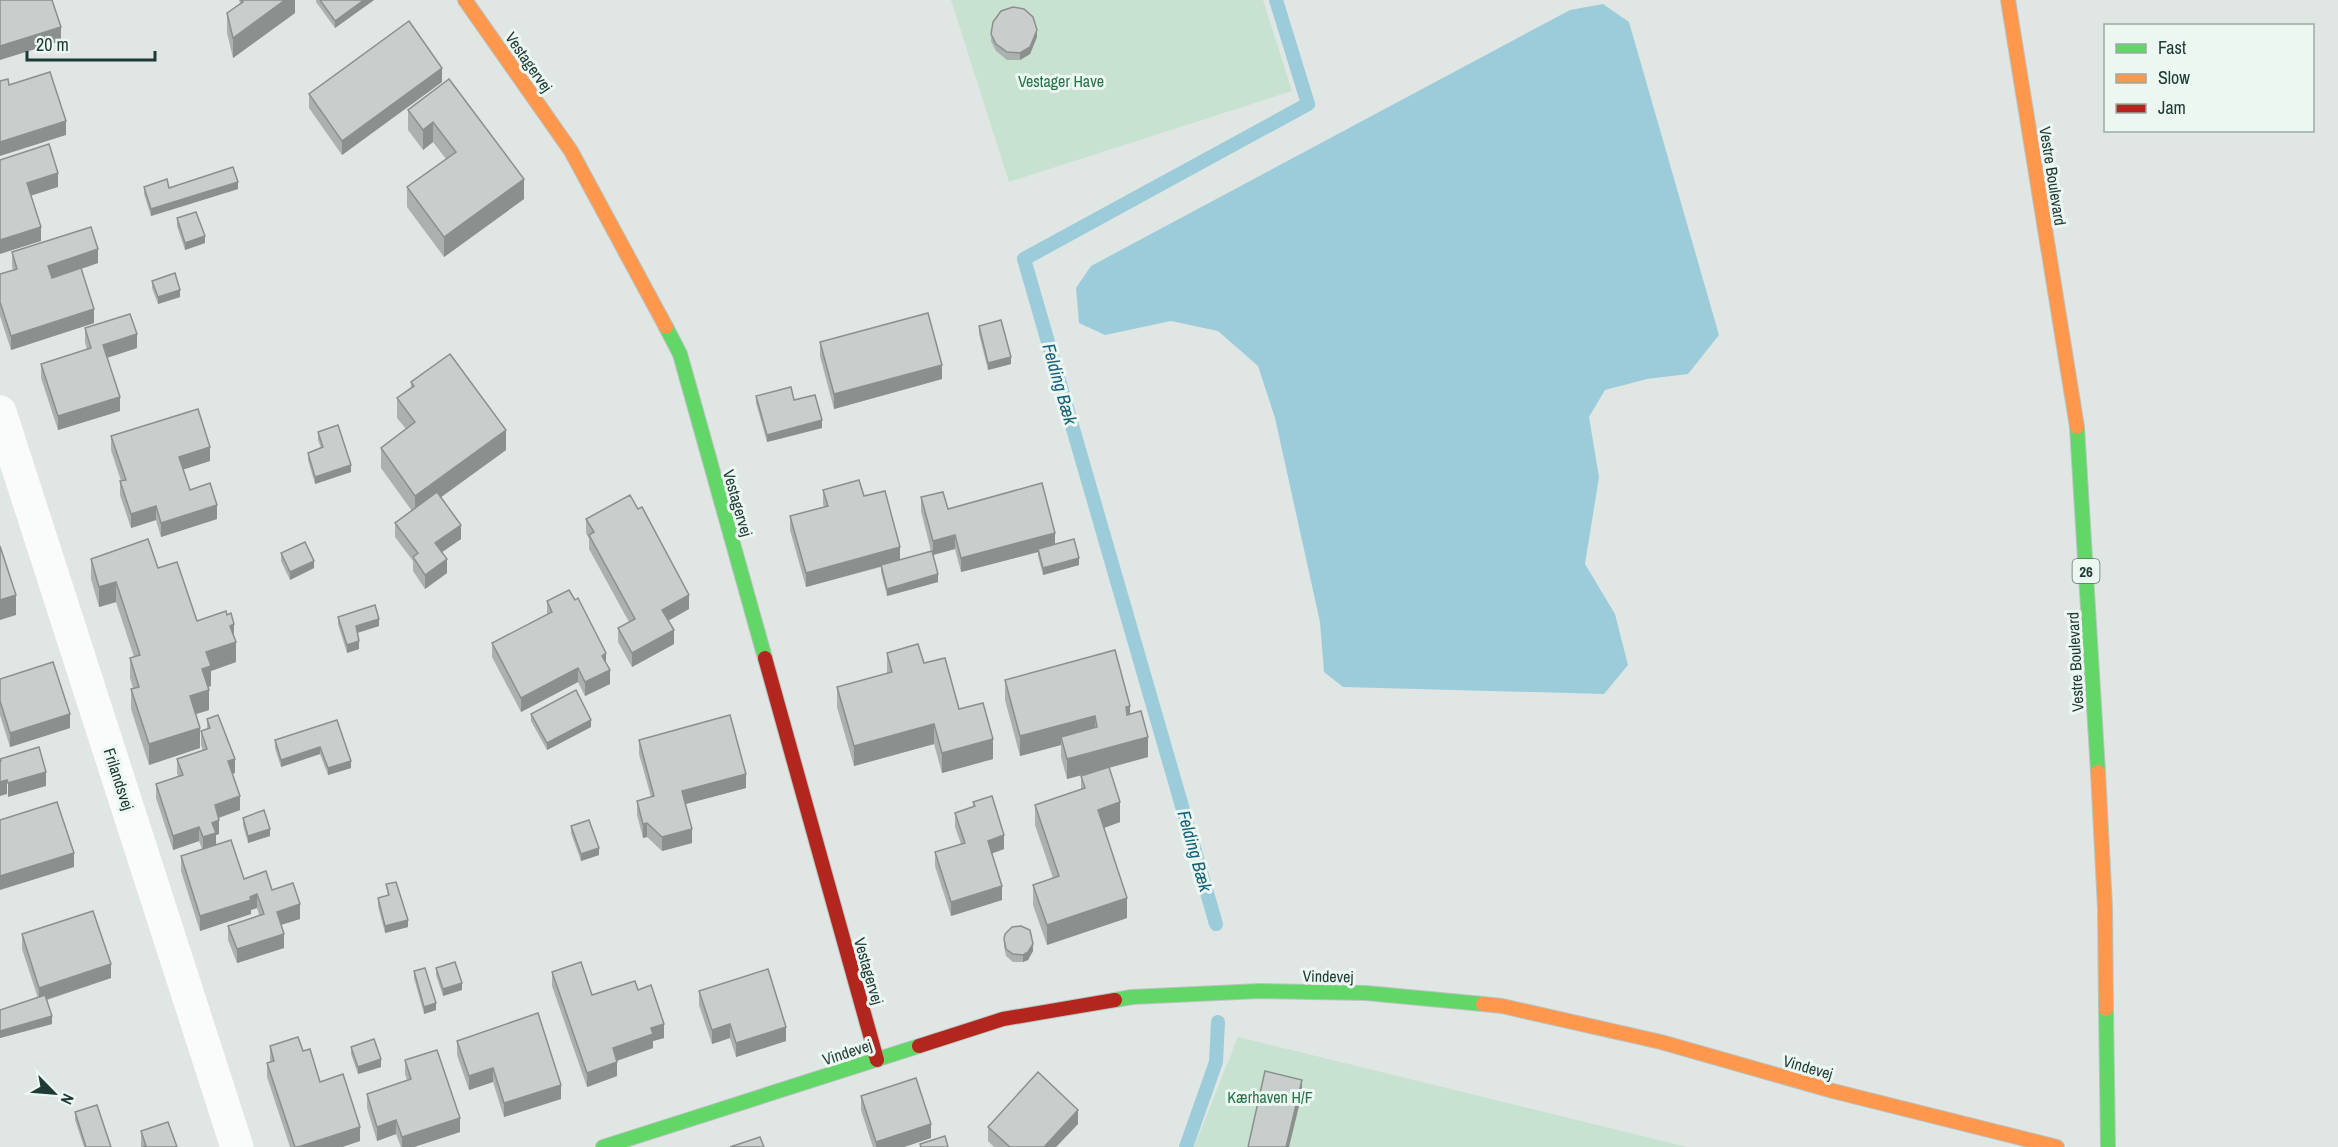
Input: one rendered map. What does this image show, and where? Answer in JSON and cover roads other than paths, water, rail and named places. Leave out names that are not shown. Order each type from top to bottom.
[{"type":"street","name":"Vestagervej","points":[[465,0],[571,151],[680,354],[877,1060]]},
{"type":"street","name":"Vestre Boulevard","points":[[2008,0],[2079,437],[2105,908],[2108,1147]]},
{"type":"street","name":"Frilandsvej","points":[[0,412],[237,1147]]},
{"type":"street","name":"Vindevej","points":[[603,1147],[1003,1019],[1132,997],[1260,991],[1366,993],[1502,1006],[1661,1042],[1833,1091],[2057,1147]]},
{"type":"water","points":[[1603,4],[1629,22],[1719,335],[1688,374],[1647,379],[1605,390],[1589,417],[1599,477],[1585,564],[1615,614],[1628,665],[1604,694],[1343,687],[1324,672],[1320,622],[1275,418],[1258,366],[1218,331],[1171,321],[1105,335],[1079,323],[1076,288],[1091,266],[1570,10]]},
{"type":"waterway","name":"Felding Bæk","points":[[1216,924],[1024,259],[1308,104],[1276,0]]},
{"type":"waterway","name":"Felding Bæk","points":[[1186,1147],[1216,1062],[1218,1022]]},
{"type":"park label","name":"Vestager Have","points":[[1061,81]]},
{"type":"park label","name":"Kærhaven H/F","points":[[1270,1097]]}]
